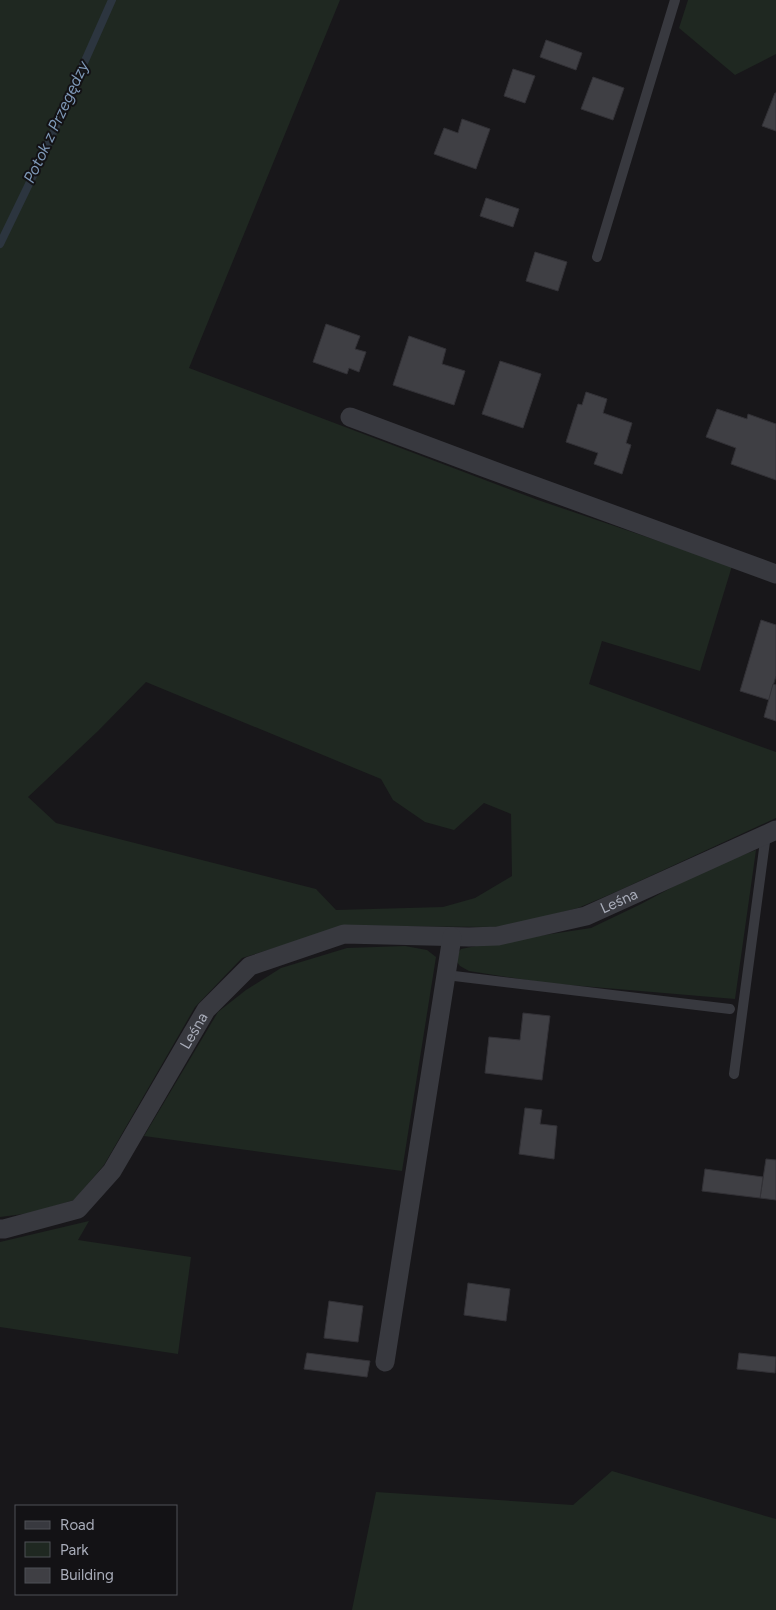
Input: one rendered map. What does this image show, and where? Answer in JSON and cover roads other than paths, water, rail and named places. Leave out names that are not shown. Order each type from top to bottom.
[{"type":"street","points":[[350,417],[776,574]]},
{"type":"street","name":"Leśna","points":[[0,1228],[4,1230],[78,1209],[112,1171],[206,1010],[250,966],[344,934],[452,937],[498,936],[586,916],[771,832]]},
{"type":"street","points":[[385,1362],[452,937]]},
{"type":"lane","points":[[597,257],[676,0]]},
{"type":"lane","points":[[734,1074],[771,832]]},
{"type":"lane","points":[[446,975],[730,1009]]},
{"type":"waterway","name":"Potok z Przegędzy","points":[[0,244],[44,153],[112,0]]}]
